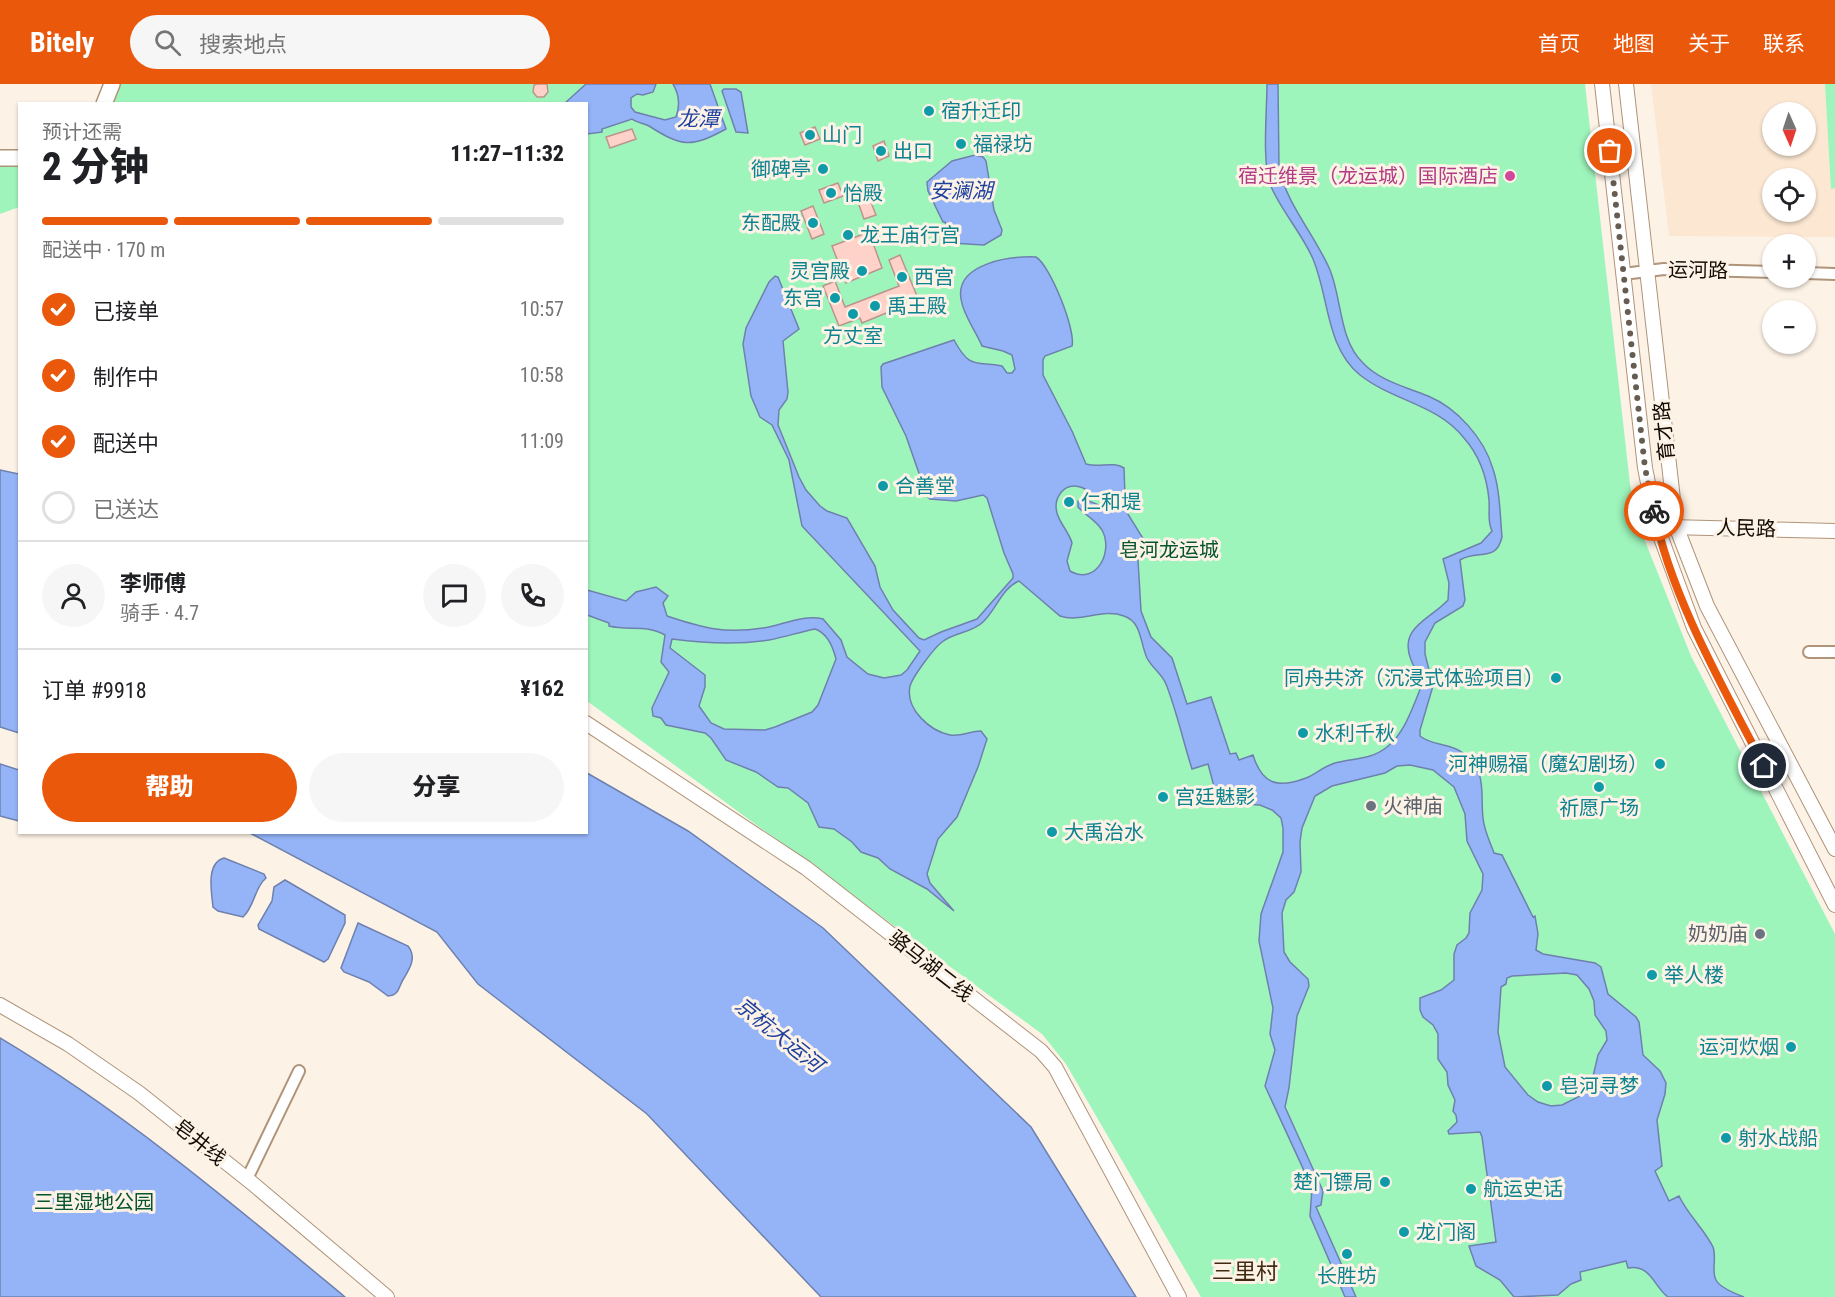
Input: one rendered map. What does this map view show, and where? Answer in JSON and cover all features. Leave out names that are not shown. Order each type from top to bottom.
[{"type":"main road","points":[[105,102],[112,84]]},
{"type":"main road","points":[[0,158],[18,158]]},
{"type":"street","name":"育才路","points":[[1602,84],[1645,468],[1657,527],[1694,628],[1835,905]]},
{"type":"street","name":"育才路","points":[[1626,84],[1676,526],[1707,606],[1835,849]]},
{"type":"street","name":"运河路","points":[[1623,274],[1664,269],[1762,272]]},
{"type":"street","points":[[1816,273],[1835,274]]},
{"type":"street","name":"人民路","points":[[1657,527],[1835,531]]},
{"type":"street","points":[[1809,652],[1835,652]]},
{"type":"street","name":"骆马湖二线","points":[[588,724],[806,868],[1041,1051],[1054,1067],[1179,1297]]},
{"type":"street","name":"皂井线","points":[[0,1005],[68,1044],[139,1093],[247,1179],[387,1297]]},
{"type":"street","points":[[247,1179],[299,1071]]},
{"type":"shaded area","points":[[1651,84],[1835,84],[1835,237],[1816,237],[1816,234],[1762,234],[1762,237],[1669,236]]},
{"type":"green space","name":"皂河龙运城","points":[[119,84],[1585,84],[1630,484],[1637,521],[1691,656],[1835,934],[1835,1297],[1201,1297],[1066,1064],[1042,1034],[588,702],[588,102],[112,102]]},
{"type":"green space","points":[[1825,84],[1835,84],[1835,188],[1831,189]]},
{"type":"green space","points":[[18,165],[18,207],[0,214],[0,166]]},
{"type":"water","name":"龙潭","points":[[586,84],[656,84],[653,92],[637,94],[631,98],[631,107],[635,112],[665,120],[676,117],[677,113],[678,96],[673,84],[710,84],[726,129],[704,140],[687,142],[670,138],[632,119],[602,129],[602,132],[588,134],[588,102],[566,102]]},
{"type":"water","points":[[1267,84],[1278,84],[1279,168],[1288,195],[1330,270],[1345,331],[1355,354],[1377,374],[1439,401],[1449,408],[1468,425],[1489,457],[1495,477],[1502,537],[1499,545],[1491,553],[1460,560],[1465,600],[1463,606],[1435,623],[1425,642],[1425,654],[1433,686],[1420,736],[1463,753],[1471,760],[1480,775],[1486,831],[1494,853],[1502,855],[1533,917],[1535,916],[1538,934],[1536,950],[1543,954],[1595,963],[1601,967],[1608,994],[1639,1022],[1643,1055],[1660,1071],[1666,1083],[1657,1120],[1662,1166],[1655,1171],[1669,1201],[1679,1196],[1713,1247],[1714,1273],[1718,1283],[1744,1297],[1668,1297],[1647,1273],[1642,1269],[1628,1268],[1626,1261],[1580,1272],[1581,1280],[1571,1284],[1558,1295],[1514,1297],[1500,1280],[1476,1266],[1469,1246],[1496,1242],[1482,1137],[1480,1132],[1449,1134],[1448,1131],[1457,1122],[1453,1111],[1455,1100],[1448,1085],[1447,1072],[1438,1059],[1438,1034],[1433,1025],[1423,1017],[1420,1010],[1420,998],[1441,990],[1454,980],[1454,954],[1457,945],[1469,933],[1470,913],[1482,890],[1483,874],[1467,841],[1465,814],[1454,787],[1433,770],[1410,765],[1397,766],[1385,773],[1332,786],[1315,796],[1302,828],[1301,872],[1294,892],[1286,900],[1282,913],[1284,952],[1290,962],[1308,979],[1309,986],[1297,1016],[1285,1107],[1323,1191],[1321,1205],[1316,1207],[1356,1297],[1345,1297],[1310,1216],[1312,1188],[1265,1086],[1275,1050],[1270,1034],[1273,1008],[1259,941],[1261,914],[1283,852],[1281,818],[1272,810],[1260,805],[1240,804],[1224,794],[1216,794],[1208,764],[1192,769],[1166,684],[1147,658],[1137,628],[1130,619],[1116,614],[1076,618],[1060,616],[1019,581],[1008,589],[979,626],[952,636],[938,645],[915,676],[910,686],[911,703],[927,724],[950,735],[981,731],[987,739],[957,817],[938,839],[927,874],[930,883],[954,911],[927,889],[890,869],[878,858],[861,852],[834,829],[819,827],[808,803],[788,788],[778,787],[756,772],[726,760],[705,733],[666,725],[661,718],[653,716],[652,708],[669,672],[661,662],[665,635],[651,630],[609,626],[609,623],[588,615],[588,590],[626,601],[636,592],[656,587],[668,596],[663,603],[667,616],[703,627],[749,630],[801,619],[823,619],[841,640],[847,657],[868,674],[884,678],[901,675],[920,651],[802,526],[789,460],[772,425],[760,417],[751,396],[743,344],[746,328],[769,282],[775,276],[778,277],[799,329],[783,341],[788,392],[787,399],[779,410],[778,425],[806,490],[827,511],[847,518],[875,566],[880,587],[893,610],[919,638],[924,640],[977,619],[1013,578],[987,498],[983,495],[956,501],[930,499],[927,496],[906,436],[882,387],[881,367],[883,364],[954,340],[969,360],[1002,366],[1007,373],[1012,373],[1015,369],[1012,355],[982,346],[964,311],[961,287],[967,277],[987,264],[1013,258],[1036,257],[1042,262],[1055,284],[1072,338],[1072,346],[1045,356],[1043,375],[1086,464],[1115,465],[1124,468],[1125,498],[1104,500],[1083,488],[1074,486],[1065,489],[1058,497],[1057,513],[1072,543],[1067,561],[1070,571],[1088,574],[1095,570],[1104,557],[1106,548],[1102,530],[1078,507],[1078,501],[1084,499],[1106,508],[1126,506],[1126,511],[1144,540],[1138,560],[1141,611],[1151,637],[1172,658],[1187,704],[1211,697],[1230,754],[1236,753],[1239,760],[1253,755],[1266,778],[1279,783],[1296,781],[1331,764],[1368,756],[1387,747],[1403,728],[1421,687],[1408,649],[1409,639],[1418,625],[1448,600],[1449,583],[1443,559],[1481,543],[1492,531],[1489,520],[1488,492],[1484,475],[1474,452],[1453,427],[1428,410],[1373,384],[1349,364],[1334,336],[1313,259],[1270,184],[1266,149]],"holes":[[[815,629],[829,641],[836,659],[818,705],[812,712],[765,730],[724,729],[711,723],[699,706],[705,687],[705,675],[670,648],[672,639],[745,643]],[[1566,973],[1577,975],[1589,989],[1594,1001],[1595,1015],[1606,1031],[1607,1040],[1598,1055],[1591,1085],[1580,1096],[1562,1105],[1551,1106],[1538,1102],[1528,1095],[1505,1067],[1498,1032],[1501,987],[1506,984],[1507,978],[1512,976]]]},
{"type":"water","points":[[736,89],[741,92],[748,133],[736,132],[722,91]]},
{"type":"water","name":"安澜湖","points":[[975,155],[983,157],[986,161],[994,210],[1002,230],[1001,235],[984,245],[951,243],[945,222],[928,191],[927,182],[952,161]]},
{"type":"water","points":[[0,470],[18,474],[18,733],[0,727]]},
{"type":"water","points":[[0,764],[18,770],[18,821],[0,816]]},
{"type":"water","name":"京杭大运河","points":[[588,774],[688,831],[823,928],[1031,1127],[1136,1297],[821,1297],[647,1114],[478,984],[437,932],[252,834],[588,834]]},
{"type":"water","points":[[224,858],[264,874],[266,878],[243,917],[218,911],[213,907],[212,872],[218,861]]},
{"type":"water","points":[[285,880],[345,915],[345,923],[328,959],[324,962],[259,929],[258,925],[272,901],[274,887]]},
{"type":"water","points":[[358,923],[408,946],[411,950],[410,966],[395,994],[388,996],[369,982],[344,972],[341,968]]},
{"type":"water","name":"三里湿地公园","points":[[0,1038],[134,1128],[220,1194],[345,1297],[0,1297]]},
{"type":"building","points":[[547,84],[548,92],[544,97],[537,97],[533,92],[534,85]]},
{"type":"building","name":"山门","points":[[815,127],[820,139],[805,145],[800,133]]},
{"type":"building","points":[[632,129],[636,139],[610,148],[606,137]]},
{"type":"building","name":"出口","points":[[884,141],[889,156],[878,161],[873,146]]},
{"type":"building","name":"怡殿","points":[[838,183],[843,196],[824,203],[819,190]]},
{"type":"building","points":[[865,187],[876,215],[864,219],[854,191]]},
{"type":"building","name":"东配殿","points":[[813,206],[824,234],[812,239],[801,211]]},
{"type":"building","points":[[869,232],[882,268],[846,283],[832,246]]},
{"type":"building","points":[[900,255],[917,296],[894,305],[896,309],[862,323],[860,318],[839,326],[823,286],[835,281],[845,307],[899,286],[889,260]]},
{"type":"way so far","points":[[1610,151],[1645,468],[1654,511]]},
{"type":"place","name":"宿升迁印","points":[[929,111]]},
{"type":"place","name":"山门","points":[[810,135]]},
{"type":"place","name":"福禄坊","points":[[961,144]]},
{"type":"place","name":"出口","points":[[881,151]]},
{"type":"place","name":"御碑亭","points":[[823,169]]},
{"type":"place","name":"宿迁维景（龙运城）国际酒店","points":[[1510,176]]},
{"type":"place","name":"怡殿","points":[[831,193]]},
{"type":"place","name":"东配殿","points":[[813,223]]},
{"type":"place","name":"龙王庙行宫","points":[[848,235]]},
{"type":"place","name":"灵宫殿","points":[[862,271]]},
{"type":"place","name":"西宫","points":[[902,277]]},
{"type":"place","name":"东宫","points":[[835,298]]},
{"type":"place","name":"禹王殿","points":[[875,306]]},
{"type":"place","name":"方丈室","points":[[853,314]]},
{"type":"place","name":"合善堂","points":[[883,486]]},
{"type":"place","name":"仁和堤","points":[[1069,502]]},
{"type":"place","name":"同舟共济（沉浸式体验项目）","points":[[1556,678]]},
{"type":"place","name":"水利千秋","points":[[1303,733]]},
{"type":"place","name":"河神赐福（魔幻剧场）","points":[[1660,764]]},
{"type":"place","name":"祈愿广场","points":[[1599,787]]},
{"type":"place","name":"宫廷魅影","points":[[1163,797]]},
{"type":"place","name":"火神庙","points":[[1371,806]]},
{"type":"place","name":"大禹治水","points":[[1052,832]]},
{"type":"place","name":"奶奶庙","points":[[1760,934]]},
{"type":"place","name":"举人楼","points":[[1652,975]]},
{"type":"place","name":"运河炊烟","points":[[1791,1047]]},
{"type":"place","name":"皂河寻梦","points":[[1547,1086]]},
{"type":"place","name":"射水战船","points":[[1726,1138]]},
{"type":"place","name":"楚门镖局","points":[[1385,1182]]},
{"type":"place","name":"航运史话","points":[[1471,1189]]},
{"type":"place","name":"龙门阁","points":[[1404,1232]]},
{"type":"place","name":"长胜坊","points":[[1347,1254]]},
{"type":"district","name":"三里村","points":[[1245,1271]]},
{"type":"route","points":[[1654,511],[1671,570],[1694,628],[1764,766]]}]
